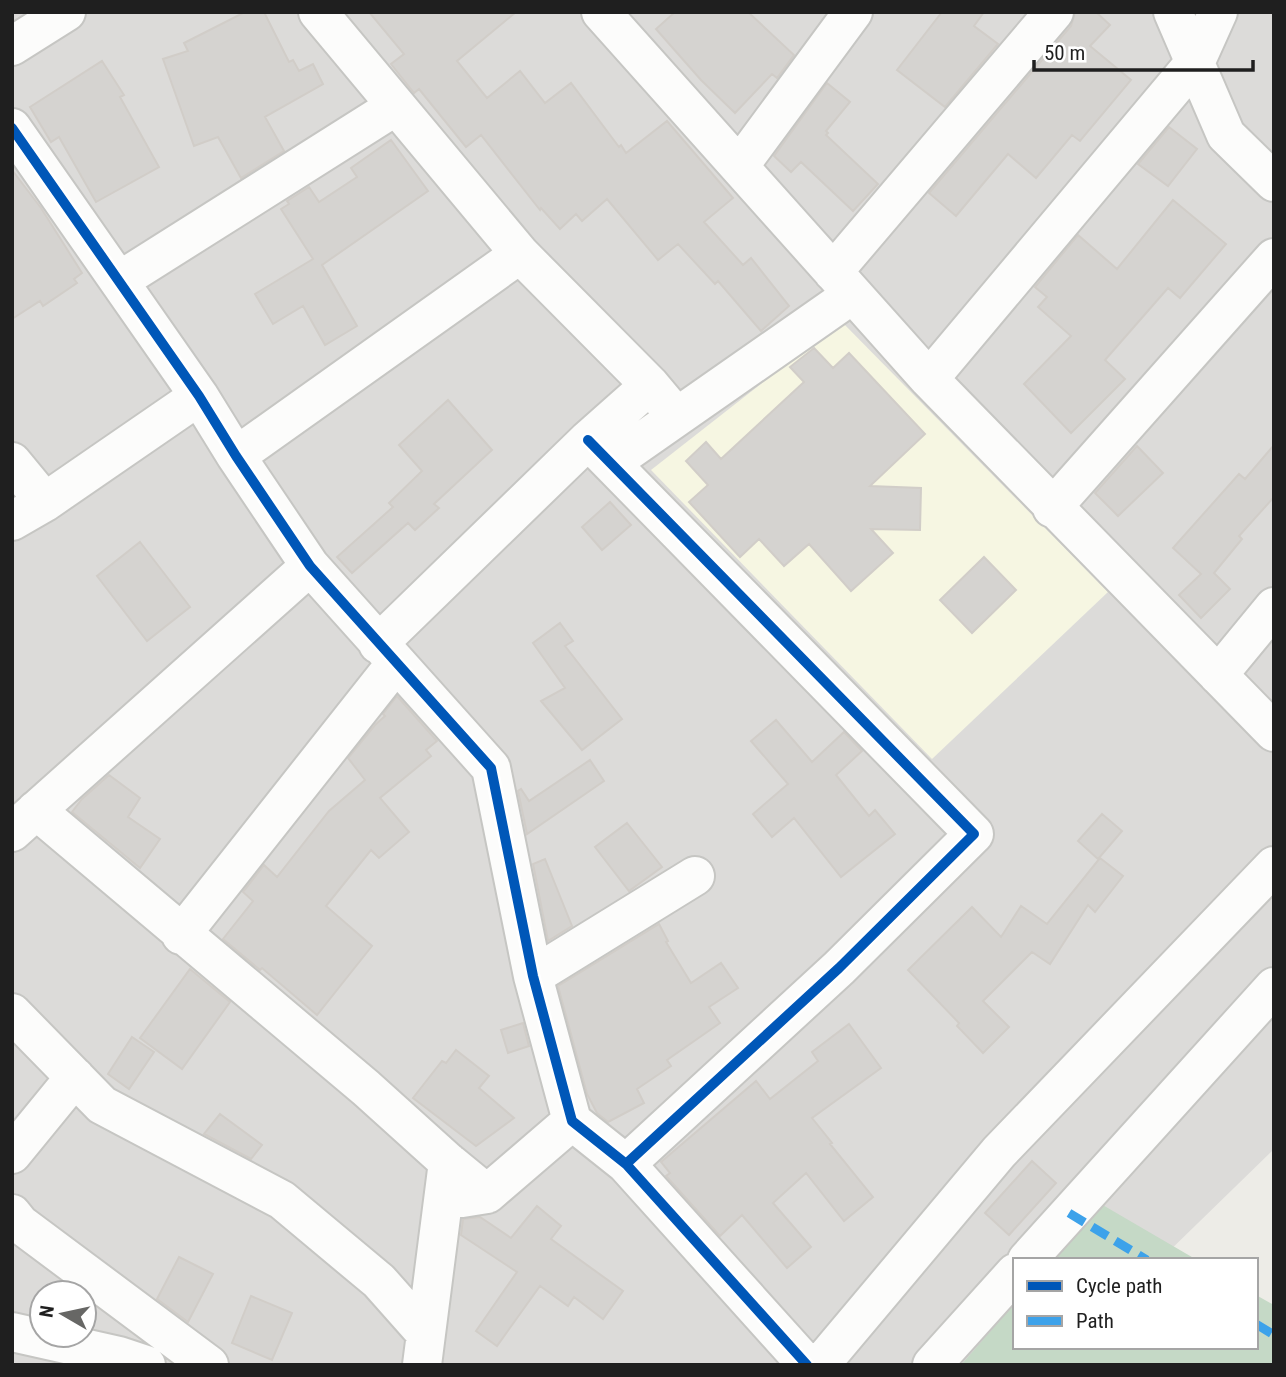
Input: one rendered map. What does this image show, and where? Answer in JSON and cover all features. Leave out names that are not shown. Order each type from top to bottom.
[{"type":"street","points":[[12,46],[66,12]]},
{"type":"street","points":[[318,12],[520,254],[650,385],[677,416]]},
{"type":"street","points":[[601,12],[929,379],[1052,508],[1274,732]]},
{"type":"street","points":[[740,165],[853,12]]},
{"type":"street","points":[[600,451],[677,416],[843,283],[1054,12]]},
{"type":"street","points":[[1173,12],[1226,135],[1274,182]]},
{"type":"street","points":[[929,379],[1196,61],[1218,12]]},
{"type":"street","points":[[119,281],[396,106]]},
{"type":"street","points":[[12,128],[200,396],[236,456],[310,566],[491,768],[533,976],[572,1121],[626,1164],[807,1365]]},
{"type":"street","points":[[236,456],[520,254]]},
{"type":"street","points":[[1052,508],[1274,258]]},
{"type":"street","points":[[181,935],[387,653],[600,451],[650,385]]},
{"type":"street","points":[[12,521],[45,502],[200,396]]},
{"type":"street","points":[[600,451],[974,834],[839,968],[626,1164]]},
{"type":"street","points":[[12,462],[45,502]]},
{"type":"street","points":[[310,566],[24,821],[181,935],[366,1088],[487,1194]]},
{"type":"street","points":[[1218,674],[1274,607]]},
{"type":"street","points":[[820,1365],[999,1152],[1274,866]]},
{"type":"street","points":[[533,976],[695,876]]},
{"type":"street","points":[[1029,1258],[1274,987]]},
{"type":"street","points":[[12,1013],[102,1105],[282,1200],[379,1281],[424,1350]]},
{"type":"street","points":[[12,1154],[75,1077]]},
{"type":"street","points":[[443,1200],[487,1194],[572,1121]]},
{"type":"street","points":[[424,1350],[448,1162]]},
{"type":"street","points":[[12,1214],[20,1224],[209,1365]]},
{"type":"street","points":[[932,1365],[1013,1275]]},
{"type":"street","points":[[12,1332],[119,1356],[146,1365]]},
{"type":"shaded area","points":[[12,12],[1274,12],[1274,1149],[1162,1258],[1013,1258],[1013,1349],[1019,1349],[1052,1365],[12,1365]]},
{"type":"shaded area","points":[[841,321],[1108,592],[932,759],[651,470]]},
{"type":"shaded area","points":[[1101,1204],[1194,1258],[1055,1258]]},
{"type":"shaded area","points":[[1258,1296],[1274,1305],[1274,1365],[961,1365],[1013,1305],[1013,1349],[1258,1349]]},
{"type":"building","points":[[245,12],[264,12],[289,62],[293,60],[299,71],[313,64],[323,84],[265,117],[284,151],[241,178],[218,137],[194,146],[163,59],[188,51],[184,43]]},
{"type":"building","points":[[369,12],[516,12],[457,61],[487,98],[520,71],[545,103],[571,83],[626,153],[667,121],[733,198],[704,222],[743,265],[751,258],[789,306],[761,331],[718,281],[715,284],[678,244],[658,260],[607,199],[582,221],[576,214],[560,229],[541,208],[540,210],[481,135],[466,147],[419,89],[414,93],[391,64],[404,54]]},
{"type":"building","points":[[675,12],[748,12],[794,55],[777,78],[772,74],[735,113],[701,80],[656,29]]},
{"type":"building","points":[[942,12],[984,12],[974,26],[998,44],[945,107],[897,70]]},
{"type":"building","points":[[1075,12],[1096,12],[1110,25],[1090,46],[1131,80],[1080,141],[1072,135],[1036,178],[1008,154],[956,216],[929,193],[1071,26]]},
{"type":"building","points":[[102,61],[124,95],[120,97],[159,167],[96,202],[59,137],[51,142],[30,107]]},
{"type":"building","points":[[827,83],[850,102],[826,131],[826,135],[878,184],[853,211],[801,162],[791,172],[774,156]]},
{"type":"building","points":[[1169,127],[1197,149],[1168,186],[1138,164]]},
{"type":"building","points":[[391,140],[428,191],[322,265],[357,326],[325,345],[303,306],[273,324],[255,294],[313,259],[281,209],[289,204],[287,201],[309,187],[319,202],[357,177],[351,168]]},
{"type":"building","points":[[12,170],[41,208],[82,273],[74,279],[77,283],[43,306],[40,301],[12,319]]},
{"type":"building","points":[[1173,200],[1226,244],[1180,298],[1168,288],[1105,360],[1125,379],[1071,433],[1024,384],[1071,336],[1038,307],[1047,297],[1035,287],[1078,235],[1117,269]]},
{"type":"building","points":[[814,348],[833,368],[849,353],[925,434],[870,486],[921,488],[920,530],[871,529],[893,553],[851,591],[809,544],[784,566],[759,539],[740,557],[689,502],[708,485],[686,461],[706,442],[721,459],[804,382],[790,367]]},
{"type":"building","points":[[448,400],[492,450],[434,504],[439,508],[415,530],[408,523],[352,573],[337,557],[393,507],[389,503],[422,471],[399,445]]},
{"type":"building","points":[[1274,445],[1274,497],[1239,536],[1242,539],[1214,573],[1230,589],[1201,618],[1179,595],[1201,574],[1173,548],[1239,474],[1245,479]]},
{"type":"building","points":[[1137,446],[1163,473],[1118,516],[1095,493]]},
{"type":"building","points":[[610,502],[631,525],[602,550],[582,527]]},
{"type":"building","points":[[140,542],[190,607],[147,641],[97,576]]},
{"type":"building","points":[[984,557],[1016,590],[972,633],[940,600]]},
{"type":"building","points":[[560,623],[573,641],[565,646],[622,719],[582,750],[541,701],[565,688],[533,643]]},
{"type":"building","points":[[397,696],[437,741],[426,750],[431,756],[380,798],[409,832],[379,858],[371,850],[326,906],[372,946],[317,1015],[223,939],[253,901],[243,892],[264,865],[277,877],[329,811],[365,780],[348,758],[385,716],[383,714]]},
{"type":"building","points":[[776,720],[812,762],[844,732],[862,751],[836,775],[869,816],[875,810],[895,834],[841,877],[794,818],[772,837],[753,814],[788,784],[751,741]]},
{"type":"building","points":[[590,760],[604,781],[527,834],[518,791],[521,789],[529,801]]},
{"type":"building","points":[[109,775],[140,798],[128,817],[160,839],[140,868],[72,812],[82,799]]},
{"type":"building","points":[[1102,814],[1122,831],[1098,859],[1078,841]]},
{"type":"building","points":[[627,823],[662,867],[629,891],[595,847]]},
{"type":"building","points":[[1100,858],[1123,876],[1095,912],[1088,905],[1050,964],[1032,952],[983,1001],[1009,1027],[983,1053],[957,1026],[959,1023],[908,970],[972,907],[1001,937],[1021,906],[1047,924]]},
{"type":"building","points":[[545,859],[572,926],[548,941],[533,864]]},
{"type":"building","points":[[659,924],[668,941],[666,942],[691,983],[721,963],[738,988],[709,1007],[720,1023],[667,1060],[671,1066],[637,1089],[644,1103],[608,1122],[597,1113],[587,1094],[558,986]]},
{"type":"building","points":[[190,969],[230,1002],[182,1069],[140,1038]]},
{"type":"building","points":[[523,1023],[529,1046],[508,1053],[501,1030]]},
{"type":"building","points":[[849,1024],[881,1068],[812,1118],[873,1197],[844,1221],[806,1173],[773,1203],[811,1247],[787,1268],[742,1215],[720,1236],[666,1176],[670,1173],[661,1162],[756,1081],[770,1099],[818,1061],[812,1052]]},
{"type":"building","points":[[132,1037],[154,1052],[129,1089],[108,1074]]},
{"type":"building","points":[[456,1050],[489,1076],[479,1088],[514,1118],[476,1146],[413,1098],[442,1061],[446,1063]]},
{"type":"building","points":[[220,1114],[262,1145],[251,1159],[204,1134]]},
{"type":"building","points":[[1032,1161],[1056,1183],[1009,1235],[985,1213]]},
{"type":"building","points":[[537,1206],[561,1226],[551,1239],[623,1291],[603,1319],[574,1297],[568,1306],[540,1286],[497,1346],[476,1331],[517,1272],[461,1235],[463,1219],[480,1217],[511,1238]]},
{"type":"building","points":[[179,1257],[213,1274],[188,1322],[157,1299]]},
{"type":"building","points":[[251,1296],[292,1313],[272,1360],[232,1343]]},
{"type":"marked path","points":[[1069,1213],[1144,1258]]},
{"type":"marked path","points":[[1258,1325],[1274,1335]]},
{"type":"cycle path","points":[[12,128],[199,396],[310,566],[491,768],[533,976],[572,1121],[626,1164],[807,1365]]},
{"type":"cycle path","points":[[588,440],[974,834],[839,968],[626,1164]]}]
